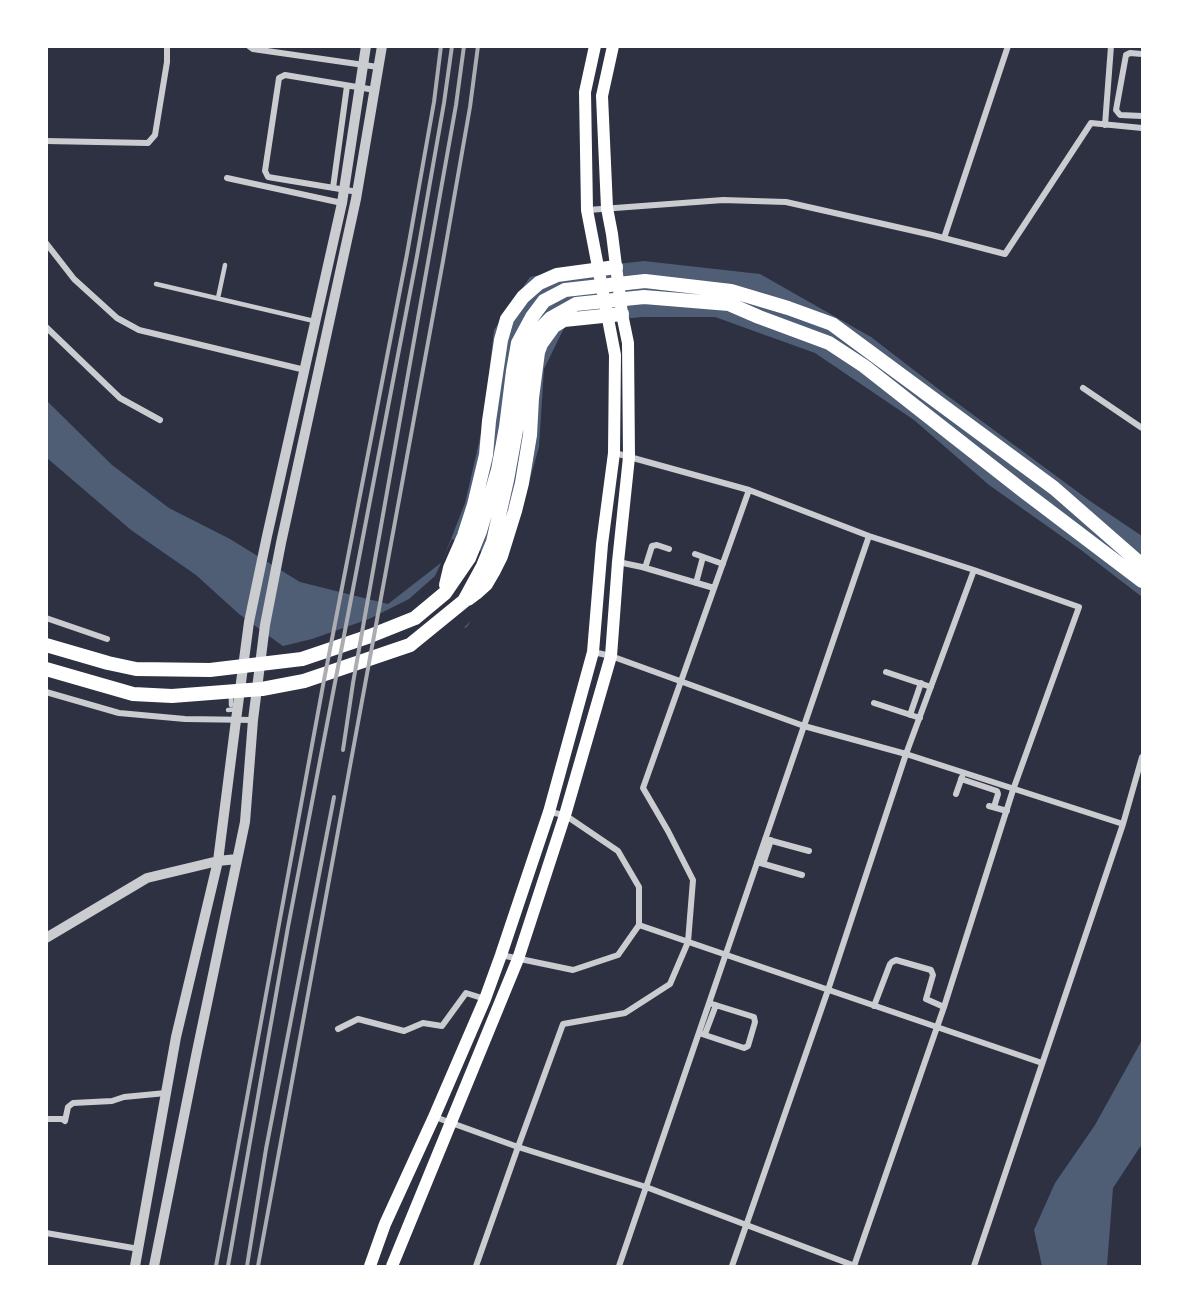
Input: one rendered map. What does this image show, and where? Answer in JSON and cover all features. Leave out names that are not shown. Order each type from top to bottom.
[{"type":"main road","points":[[370,1266],[385,1224],[485,999],[501,955],[549,812],[592,652],[602,544],[614,453],[615,356],[587,210],[585,92],[595,46]]},
{"type":"main road","points":[[392,1266],[518,959],[565,815],[611,656],[629,457],[628,343],[607,208],[602,96],[613,46]]},
{"type":"main road","points":[[445,593],[450,568],[474,505],[486,455],[501,340],[507,319],[524,297],[540,283],[557,275],[616,267]]},
{"type":"main road","points":[[46,645],[136,669],[210,670],[302,659],[415,618],[445,593],[469,558],[480,531],[498,471],[518,343],[532,317],[544,301],[565,290],[645,281],[731,291],[832,324],[1054,488],[1143,565]]},
{"type":"main road","points":[[464,601],[493,542],[507,480],[527,356],[537,332],[551,318],[576,304],[644,297],[729,304],[829,343],[864,366],[1143,581]]},
{"type":"main road","points":[[46,669],[134,694],[172,696],[233,707],[262,689],[304,681],[410,645],[476,594],[486,584],[501,556],[522,483],[530,435],[538,352],[541,344],[554,326],[564,320],[622,314]]},
{"type":"main road","points":[[602,544],[619,548]]},
{"type":"main road","points":[[380,1237],[400,1246]]},
{"type":"street","points":[[46,141],[148,142],[155,135],[167,62],[167,46]]},
{"type":"street","points":[[249,46],[253,49],[378,67]]},
{"type":"street","points":[[135,1266],[176,1037],[218,861],[233,707],[249,622],[345,191],[366,46]]},
{"type":"street","points":[[154,1266],[245,822],[265,625],[358,192],[382,46]]},
{"type":"street","points":[[944,238],[1008,46]]},
{"type":"street","points":[[1106,125],[1112,46]]},
{"type":"street","points":[[1143,54],[1130,52],[1124,58],[1116,110],[1120,115],[1143,116]]},
{"type":"street","points":[[358,192],[268,177],[265,171],[279,78],[285,75],[375,90]]},
{"type":"street","points":[[333,188],[347,86]]},
{"type":"street","points":[[587,210],[723,200],[786,202],[1005,254],[1091,123],[1143,128]]},
{"type":"street","points":[[227,178],[342,203]]},
{"type":"street","points":[[46,243],[74,279],[117,318],[139,330],[305,370]]},
{"type":"street","points":[[46,327],[120,398],[160,420]]},
{"type":"street","points":[[1083,388],[1143,428]]},
{"type":"street","points":[[434,1117],[518,1147],[646,1187],[855,1266],[944,1006],[1013,790],[1078,608],[974,570],[869,536],[749,490],[614,453]]},
{"type":"street","points":[[476,1266],[564,1024],[625,1013],[670,984],[688,942],[693,880],[643,789],[749,490]]},
{"type":"street","points":[[619,1266],[702,1034],[725,955],[768,840],[869,536]]},
{"type":"street","points":[[645,568],[652,546],[657,545],[669,549]]},
{"type":"street","points":[[695,554],[723,564]]},
{"type":"street","points":[[696,583],[704,557]]},
{"type":"street","points":[[618,562],[714,588]]},
{"type":"street","points":[[732,1266],[828,990],[906,754],[974,570]]},
{"type":"street","points":[[46,618],[107,639]]},
{"type":"street","points":[[592,652],[611,656],[804,726],[906,754],[973,780],[1123,824]]},
{"type":"street","points":[[886,672],[931,687]]},
{"type":"street","points":[[910,715],[921,683]]},
{"type":"street","points":[[46,692],[119,713],[185,719],[233,707],[254,720]]},
{"type":"street","points":[[874,703],[920,718]]},
{"type":"street","points":[[974,1266],[1123,824],[1143,757]]},
{"type":"street","points":[[956,794],[962,776]]},
{"type":"street","points":[[986,784],[998,794],[992,806],[1006,811]]},
{"type":"street","points":[[997,798],[1009,802]]},
{"type":"street","points":[[501,955],[573,970],[618,955],[639,926],[639,887],[618,851],[565,815],[549,812]]},
{"type":"street","points":[[768,840],[809,851]]},
{"type":"street","points":[[46,938],[147,878],[218,861],[237,859]]},
{"type":"street","points":[[760,863],[802,875]]},
{"type":"street","points":[[639,926],[1042,1063]]},
{"type":"street","points":[[874,1006],[890,964],[896,960],[931,970],[933,975],[926,999],[944,1006]]},
{"type":"street","points":[[338,1029],[358,1018],[404,1031],[423,1023],[442,1026],[466,993],[485,999]]},
{"type":"street","points":[[702,1034],[744,1048],[748,1046],[755,1022],[754,1017],[712,1004]]},
{"type":"street","points":[[46,1119],[65,1121],[68,1107],[73,1102],[112,1101],[124,1097],[166,1093]]},
{"type":"street","points":[[46,1233],[139,1249]]},
{"type":"lane","points":[[218,298],[225,265]]},
{"type":"lane","points":[[156,284],[316,321]]},
{"type":"water","points":[[644,261],[760,274],[871,337],[1090,501],[1142,536],[1142,597],[1081,550],[989,485],[914,420],[815,353],[715,317],[643,317],[566,324],[544,369],[539,447],[508,557],[467,627],[381,663],[291,652],[239,614],[196,575],[131,530],[47,458],[46,400],[112,465],[169,508],[230,539],[300,582],[388,604],[442,562],[465,503],[483,425],[494,330],[530,277],[571,269]]},
{"type":"water","points":[[1142,1040],[1142,1144],[1113,1188],[1107,1266],[1042,1266],[1034,1230],[1055,1183],[1095,1125]]},
{"type":"pier","points":[[452,539],[506,562],[479,612],[459,633],[382,666],[290,655],[279,647],[312,639],[369,619],[409,599],[435,576]]},
{"type":"railway","points":[[216,1266],[324,680],[407,254],[434,102],[441,46]]},
{"type":"railway","points":[[228,1266],[288,927],[417,256],[452,46]]},
{"type":"railway","points":[[343,750],[456,105],[464,46]]},
{"type":"railway","points":[[258,1266],[443,261],[470,107],[478,46]]},
{"type":"railway","points":[[247,1266],[266,1149],[334,797]]}]
